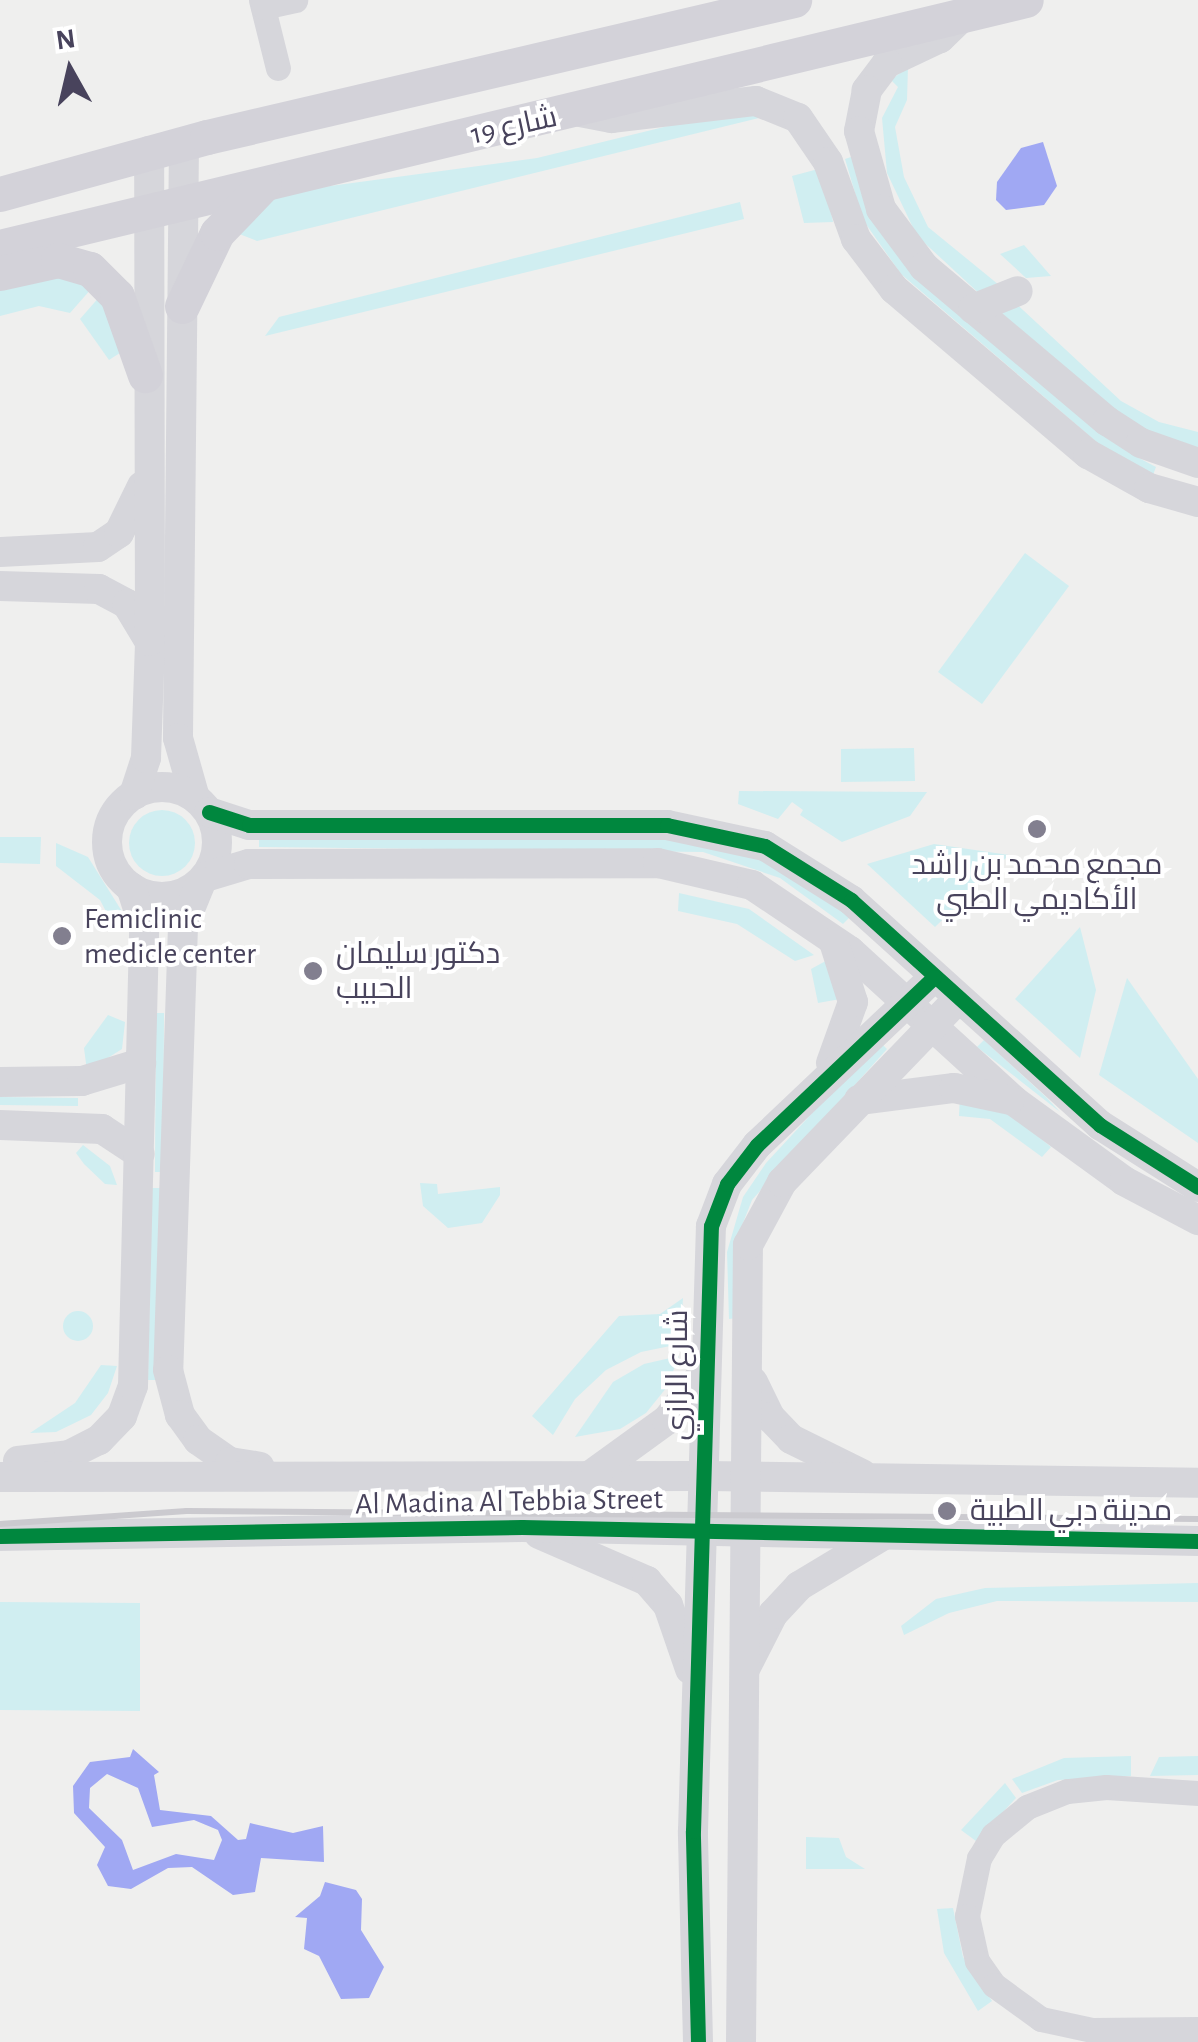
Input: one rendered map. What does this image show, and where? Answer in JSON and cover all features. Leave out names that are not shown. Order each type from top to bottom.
[{"type":"main road","points":[[690,0],[721,17]]},
{"type":"main road","name":"شارع 19","points":[[0,194],[184,142],[794,0]]},
{"type":"main road","name":"شارع 19","points":[[0,247],[268,179],[580,112],[1026,0]]},
{"type":"main road","points":[[182,306],[217,233],[268,179]]},
{"type":"main road","points":[[0,273],[58,260],[90,269],[116,296],[145,375]]},
{"type":"street","points":[[278,68],[262,4],[295,0]]},
{"type":"street","points":[[962,16],[947,34],[875,76],[859,110],[858,132],[868,176],[899,241],[1107,421],[1140,443],[1198,463]]},
{"type":"street","points":[[580,112],[610,118],[756,101],[798,118],[828,162],[856,239],[894,289],[1088,454],[1149,488],[1198,502]]},
{"type":"street","points":[[184,142],[178,738],[218,845],[183,926],[169,1382],[188,1428],[220,1457],[295,1478]]},
{"type":"street","points":[[0,1463],[85,1449],[129,1402],[140,1154],[144,927],[131,887],[112,863],[108,837],[116,812],[134,795],[146,758],[150,642],[145,375],[149,151]]},
{"type":"street","points":[[973,309],[1018,291]]},
{"type":"street","points":[[0,552],[98,548],[119,533],[146,480]]},
{"type":"street","points":[[0,586],[99,589],[127,604],[150,642]]},
{"type":"street","points":[[134,795],[165,787],[249,825],[667,826],[730,835],[823,878],[1100,1125],[1198,1187]]},
{"type":"street","points":[[131,887],[167,896],[249,864],[658,863],[752,885],[831,935],[1014,1101],[1124,1181],[1198,1220]]},
{"type":"street","points":[[822,1080],[853,1002],[848,970],[831,935]]},
{"type":"street","name":"شارع الرازي","points":[[698,2042],[693,1831],[706,1476],[706,1248],[718,1204],[749,1154],[934,976]]},
{"type":"street","points":[[742,2042],[741,1676],[749,1476],[743,1282],[754,1229],[782,1182],[856,1101],[958,1000]]},
{"type":"street","points":[[0,1082],[102,1078],[141,1063]]},
{"type":"street","points":[[856,1101],[954,1088],[1014,1101]]},
{"type":"street","points":[[0,1124],[102,1128],[140,1154]]},
{"type":"street","points":[[746,1367],[770,1417],[791,1439],[879,1481]]},
{"type":"street","points":[[584,1480],[667,1420],[706,1369]]},
{"type":"street","name":"Al Madina Al Tebbia Street","points":[[0,1478],[584,1480],[749,1476],[1198,1484]]},
{"type":"street","points":[[522,1526],[647,1581],[681,1634],[698,1718]]},
{"type":"street","name":"Al Madina Al Tebbia Street","points":[[0,1536],[522,1526],[1198,1540]]},
{"type":"street","points":[[741,1676],[773,1614],[799,1586],[885,1534]]},
{"type":"street","points":[[1198,1793],[1106,1786],[1066,1791],[1027,1806],[979,1858],[967,1916],[978,1961],[994,1985],[1041,2019],[1092,2030],[1198,2029]]},
{"type":"shaded area","points":[[908,67],[907,100],[895,127],[904,177],[928,227],[999,285],[982,296],[917,236],[887,173],[882,118],[898,87],[891,80]]},
{"type":"shaded area","points":[[713,115],[767,116],[257,241],[229,230],[278,193],[537,158]]},
{"type":"shaded area","points":[[854,156],[862,184],[1137,457],[1156,467],[1153,475],[1100,445],[901,274],[863,220],[845,159]]},
{"type":"shaded area","points":[[822,168],[833,222],[804,223],[792,176]]},
{"type":"shaded area","points":[[740,202],[744,219],[265,336],[279,317]]},
{"type":"shaded area","points":[[1024,245],[1051,276],[1026,278],[1000,254]]},
{"type":"shaded area","points":[[41,271],[92,288],[70,313],[39,306],[0,316],[0,279]]},
{"type":"shaded area","points":[[101,295],[126,349],[109,360],[80,319]]},
{"type":"shaded area","points":[[1010,298],[1121,401],[1159,422],[1198,432],[1198,448],[1136,427],[994,307]]},
{"type":"shaded area","points":[[1025,553],[1069,586],[982,704],[938,672]]},
{"type":"shaded area","points":[[914,748],[915,781],[841,782],[841,749]]},
{"type":"shaded area","points":[[739,791],[927,792],[910,816],[842,842],[800,815],[803,810],[792,802],[778,819],[738,804]]},
{"type":"shaded area","points":[[162,810],[186,819],[195,843],[186,867],[162,876],[138,867],[129,843],[138,819]]},
{"type":"shaded area","points":[[0,837],[41,837],[40,864],[0,863]]},
{"type":"shaded area","points":[[660,838],[748,852],[851,916],[843,924],[780,878],[703,852],[259,847],[259,839]]},
{"type":"shaded area","points":[[56,843],[88,857],[128,921],[112,923],[100,900],[56,866]]},
{"type":"shaded area","points":[[934,844],[1009,855],[935,927],[867,864]]},
{"type":"shaded area","points":[[679,893],[749,909],[814,955],[795,961],[737,924],[678,911]]},
{"type":"shaded area","points":[[1080,927],[1096,990],[1080,1058],[1015,999]]},
{"type":"shaded area","points":[[833,957],[846,998],[818,1003],[811,969]]},
{"type":"shaded area","points":[[1127,978],[1198,1079],[1198,1143],[1099,1075]]},
{"type":"shaded area","points":[[156,1013],[164,1013],[163,1172],[155,1172]]},
{"type":"shaded area","points":[[108,1015],[125,1022],[122,1049],[87,1071],[84,1048]]},
{"type":"shaded area","points":[[984,1040],[1046,1097],[1060,1112],[977,1047]]},
{"type":"shaded area","points":[[879,1041],[887,1049],[752,1200],[739,1233],[737,1318],[729,1319],[727,1252],[743,1197],[766,1163]]},
{"type":"shaded area","points":[[960,1096],[1007,1111],[1051,1147],[1042,1157],[990,1119],[959,1116]]},
{"type":"shaded area","points":[[0,1097],[78,1098],[78,1106],[0,1105]]},
{"type":"shaded area","points":[[83,1145],[110,1166],[117,1185],[105,1184],[84,1164],[76,1153]]},
{"type":"shaded area","points":[[420,1183],[437,1184],[438,1194],[500,1187],[500,1195],[482,1223],[448,1228],[423,1206]]},
{"type":"shaded area","points":[[152,1188],[161,1188],[157,1380],[148,1380]]},
{"type":"shaded area","points":[[683,1298],[680,1344],[641,1352],[606,1370],[575,1399],[553,1435],[532,1416],[619,1316],[660,1314]]},
{"type":"shaded area","points":[[78,1311],[88,1316],[93,1326],[88,1336],[78,1341],[68,1336],[63,1326],[68,1316]]},
{"type":"shaded area","points":[[679,1356],[667,1387],[646,1413],[620,1429],[575,1437],[613,1382],[644,1364]]},
{"type":"shaded area","points":[[101,1365],[117,1366],[108,1393],[91,1415],[56,1432],[30,1433],[75,1403]]},
{"type":"shaded area","points":[[1198,1583],[1198,1602],[997,1601],[949,1613],[904,1635],[901,1626],[936,1599],[985,1588]]},
{"type":"shaded area","points":[[0,1602],[140,1603],[140,1711],[0,1710]]},
{"type":"shaded area","points":[[1131,1756],[1131,1776],[1058,1780],[1022,1793],[1012,1779],[1064,1758]]},
{"type":"shaded area","points":[[1198,1756],[1198,1775],[1150,1776],[1159,1757]]},
{"type":"shaded area","points":[[1005,1783],[1016,1798],[976,1841],[961,1830]]},
{"type":"shaded area","points":[[806,1837],[839,1838],[846,1857],[865,1869],[806,1869]]},
{"type":"shaded area","points":[[953,1908],[963,1957],[992,2001],[978,2011],[944,1953],[937,1909]]},
{"type":"water","points":[[1043,142],[1057,186],[1044,205],[1006,210],[996,200],[997,182],[1021,148]]},
{"type":"water","points":[[133,1749],[159,1772],[154,1775],[160,1810],[211,1816],[238,1840],[246,1839],[250,1823],[293,1833],[323,1826],[324,1862],[261,1858],[255,1892],[233,1895],[192,1867],[168,1868],[131,1889],[108,1886],[97,1865],[105,1847],[74,1813],[73,1786],[90,1762],[130,1757]],"holes":[[[107,1774],[138,1788],[152,1827],[194,1820],[218,1830],[222,1840],[214,1860],[176,1854],[133,1870],[122,1840],[89,1808],[90,1788]]]},
{"type":"water","points":[[325,1882],[356,1890],[362,1899],[361,1930],[384,1967],[369,1998],[341,1999],[319,1956],[304,1949],[307,1918],[295,1917],[320,1896]]},
{"type":"railway","points":[[0,1524],[187,1511],[1198,1519]]},
{"type":"cycle path","points":[[209,812],[249,825],[667,825],[765,846],[851,900],[1100,1125],[1198,1187]]},
{"type":"cycle path","points":[[698,2042],[693,1831],[711,1226],[727,1184],[757,1145],[934,977]]},
{"type":"cycle path","points":[[0,1536],[522,1527],[1198,1541]]},
{"type":"place","name":"مجمع محمد بن راشد الأكاديمي الطبي","points":[[1037,829]]},
{"type":"place","name":"Femiclinic medicle center","points":[[62,936]]},
{"type":"place","name":"دكتور سليمان الحبيب","points":[[313,971]]},
{"type":"place","name":"مدينة دبي الطبية","points":[[947,1511]]}]
